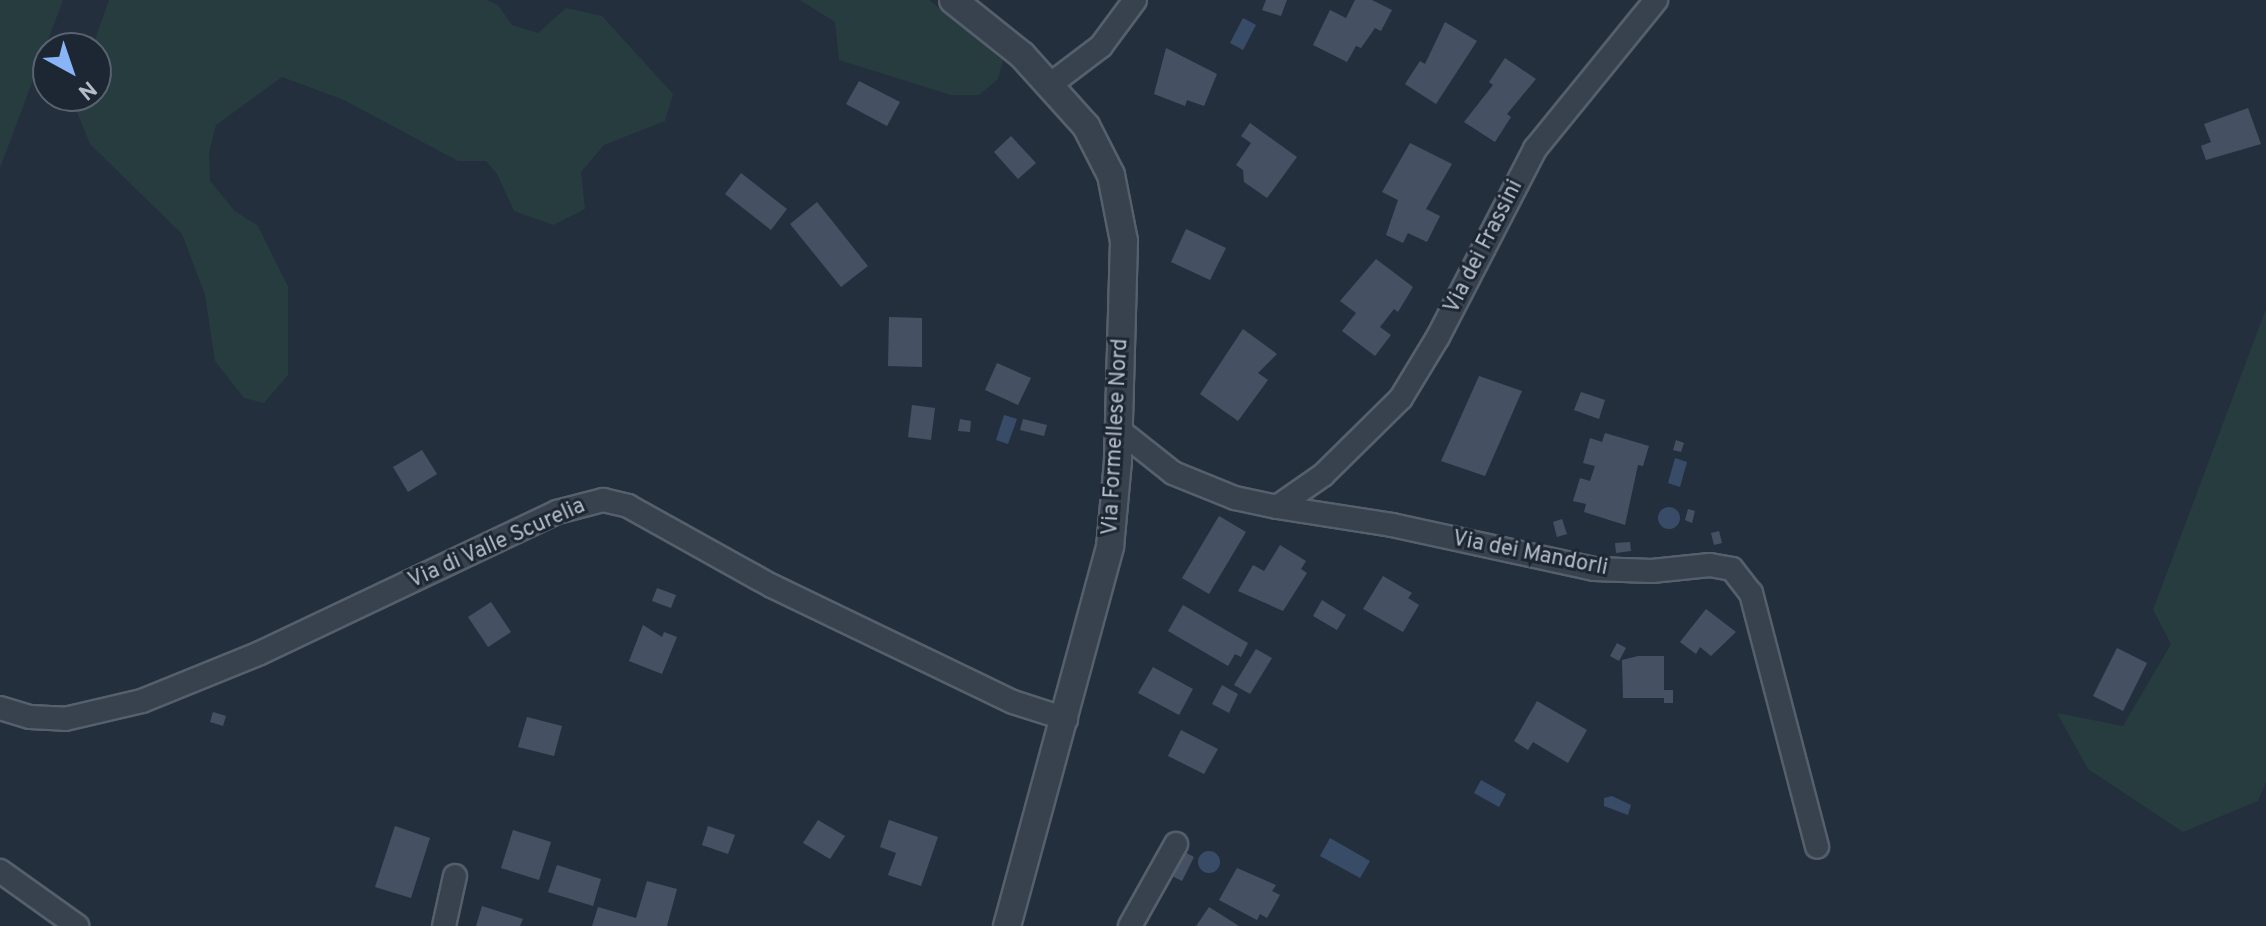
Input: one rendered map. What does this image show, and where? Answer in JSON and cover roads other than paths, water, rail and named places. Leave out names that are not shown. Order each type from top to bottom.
[{"type":"street","name":"Via Formellese Nord","points":[[953,0],[1051,84],[1098,147],[1121,215],[1125,271],[1119,430],[1108,559],[1007,926]]},
{"type":"street","points":[[1051,84],[1101,46],[1135,0]]},
{"type":"street","name":"Via dei Frassini","points":[[1277,507],[1307,488],[1360,444],[1401,398],[1438,337],[1529,158],[1656,0]]},
{"type":"street","name":"Via dei Mandorli","points":[[1119,430],[1155,462],[1189,482],[1277,507],[1392,525],[1594,569],[1652,571],[1710,565],[1732,569],[1751,593],[1817,847]]},
{"type":"street","name":"Via di Valle Scurelia","points":[[0,708],[30,717],[65,719],[142,701],[260,653],[548,516],[603,500],[628,506],[772,586],[1013,702],[1066,719]]},
{"type":"street","points":[[1130,926],[1176,844]]},
{"type":"street","points":[[0,871],[77,926]]},
{"type":"street","points":[[444,926],[455,876]]},
{"type":"water","points":[[1243,18],[1256,25],[1243,50],[1230,43]]},
{"type":"water","points":[[1004,415],[1017,419],[1008,444],[996,440]]},
{"type":"water","points":[[1675,458],[1687,462],[1680,487],[1668,483]]},
{"type":"water","points":[[1669,507],[1677,510],[1680,518],[1677,526],[1669,529],[1661,526],[1658,518],[1661,510]]},
{"type":"water","points":[[1481,780],[1506,794],[1499,807],[1474,793]]},
{"type":"water","points":[[1612,796],[1631,805],[1628,815],[1604,806],[1604,798]]},
{"type":"water","points":[[1330,838],[1370,861],[1360,878],[1320,856]]},
{"type":"water","points":[[1209,851],[1217,854],[1220,862],[1217,870],[1209,873],[1201,870],[1198,862],[1201,854]]}]
